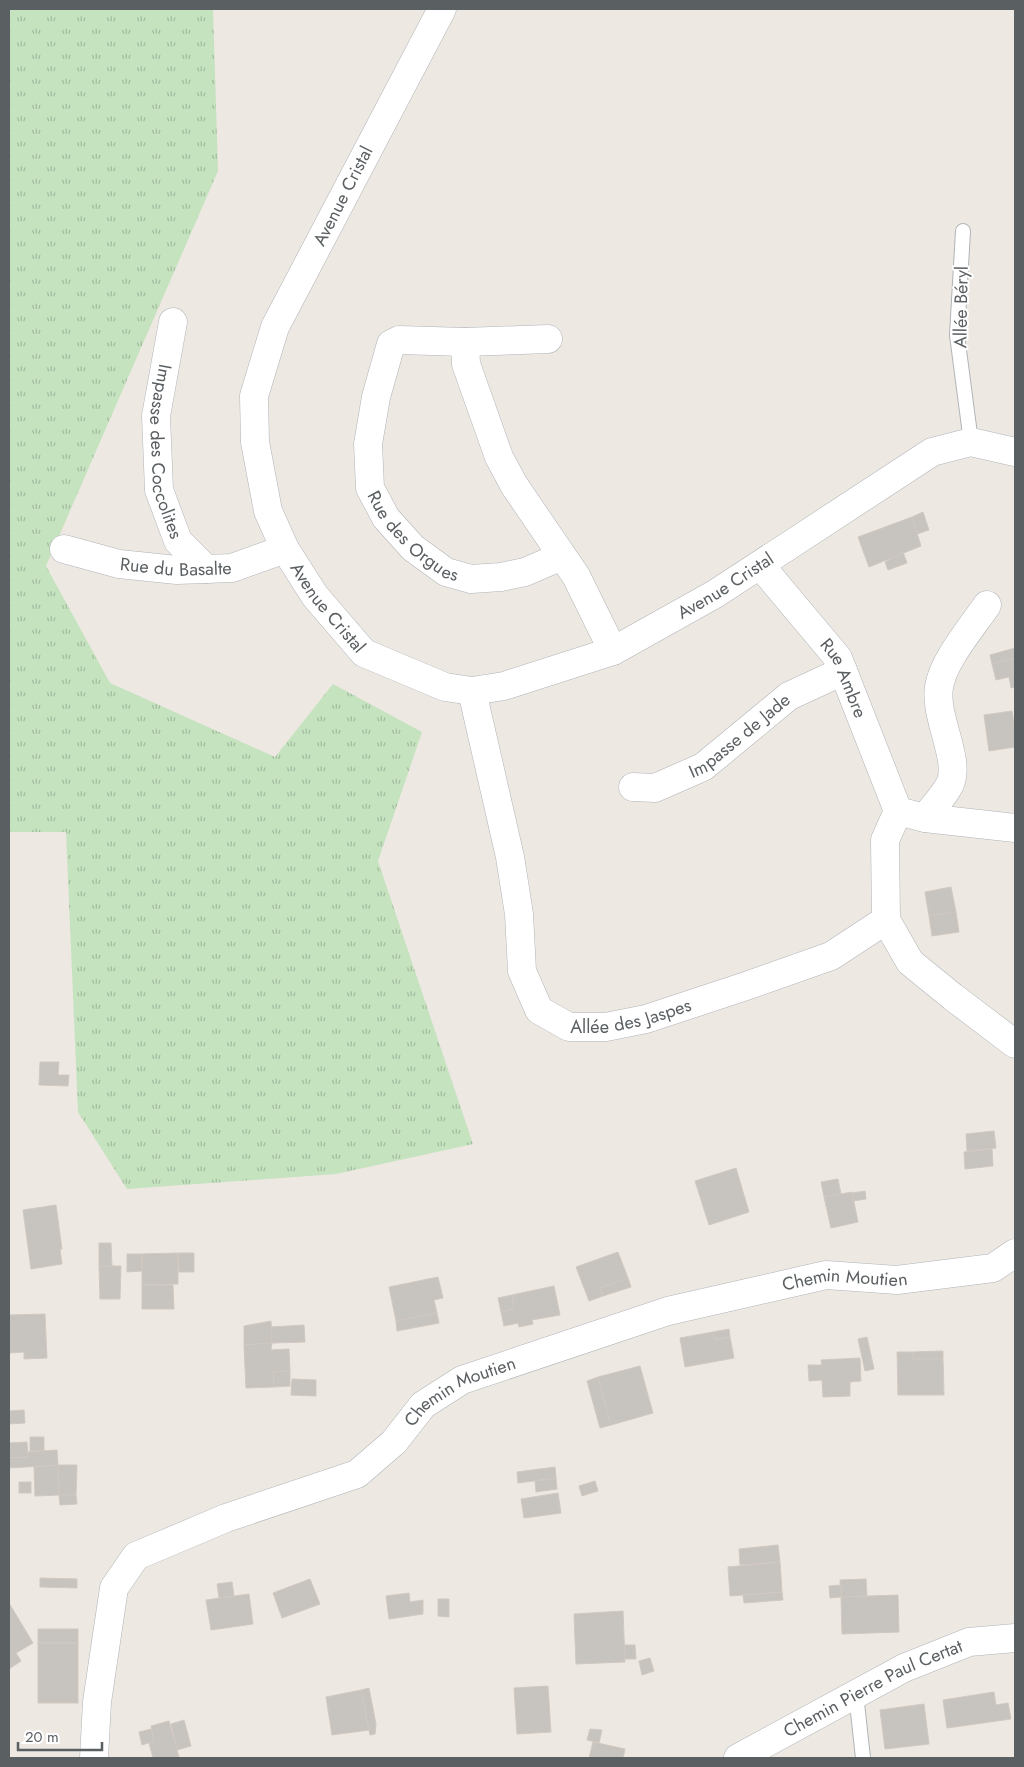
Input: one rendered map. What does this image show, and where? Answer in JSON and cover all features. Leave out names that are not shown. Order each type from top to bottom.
[{"type":"street","name":"Avenue Cristal","points":[[442,9],[275,327],[254,396],[255,442],[268,512],[285,549],[315,596],[364,653],[444,687],[472,691],[504,686],[613,651],[715,594],[932,452],[971,442],[1015,452]]},
{"type":"street","name":"Impasse des Coccolites","points":[[173,322],[156,416],[159,490],[178,542],[206,569]]},
{"type":"street","name":"Rue des Orgues","points":[[548,339],[465,342],[399,340],[390,344],[376,397],[368,444],[370,488],[386,518],[393,526],[413,548],[446,572],[471,579],[501,577],[526,572],[562,556]]},
{"type":"street","points":[[465,342],[466,364],[499,458],[514,485],[576,576],[613,651]]},
{"type":"street","name":"Rue du Basalte","points":[[64,549],[118,564],[177,570],[232,568],[285,549]]},
{"type":"street","name":"Rue Ambre","points":[[760,565],[838,658],[898,811]]},
{"type":"street","points":[[925,818],[950,785],[954,771],[938,700],[939,685],[946,666],[987,605]]},
{"type":"street","name":"Impasse de Jade","points":[[633,788],[655,788],[702,768],[789,696],[843,671]]},
{"type":"street","name":"Allée des Jaspes","points":[[472,691],[510,857],[519,914],[522,971],[539,1010],[569,1027],[606,1027],[646,1019],[746,986],[831,956],[886,920]]},
{"type":"street","points":[[1015,828],[925,818],[898,811],[885,840],[886,920],[910,962],[1015,1044]]},
{"type":"street","name":"Chemin Moutien","points":[[94,1758],[97,1702],[114,1588],[136,1556],[226,1518],[357,1474],[394,1442],[423,1405],[462,1380],[677,1309],[826,1275],[897,1280],[993,1268],[1015,1253]]},
{"type":"street","name":"Chemin Pierre Paul Certat","points":[[738,1758],[904,1668],[969,1642],[1015,1638]]},
{"type":"lane","name":"Allée Béryl","points":[[963,231],[956,335],[971,442]]},
{"type":"lane","points":[[856,1694],[863,1758]]},
{"type":"green space","points":[[9,9],[213,9],[218,171],[46,566],[110,683],[275,757],[333,684],[422,732],[378,861],[473,1144],[336,1174],[127,1189],[78,1112],[66,832],[9,832]]},
{"type":"building","points":[[923,512],[929,530],[917,534],[912,517]]},
{"type":"building","points":[[912,517],[921,546],[869,567],[858,537]]},
{"type":"building","points":[[903,552],[907,563],[888,570],[885,562]]},
{"type":"building","points":[[1015,648],[1015,658],[992,664],[990,655]]},
{"type":"building","points":[[1015,658],[1015,687],[1011,688],[1009,677],[996,680],[992,664]]},
{"type":"building","points":[[1012,711],[1015,747],[989,751],[984,715]]},
{"type":"building","points":[[951,887],[956,912],[929,916],[925,892]]},
{"type":"building","points":[[956,912],[959,932],[932,936],[929,916]]},
{"type":"building","points":[[40,1062],[59,1062],[58,1075],[69,1075],[68,1086],[39,1085]]},
{"type":"building","points":[[994,1131],[996,1148],[967,1151],[966,1134]]},
{"type":"building","points":[[992,1149],[993,1166],[965,1169],[964,1152]]},
{"type":"building","points":[[736,1168],[749,1212],[709,1225],[695,1181]]},
{"type":"building","points":[[838,1179],[841,1194],[824,1197],[821,1182]]},
{"type":"building","points":[[865,1191],[866,1199],[853,1201],[852,1193]]},
{"type":"building","points":[[852,1192],[858,1222],[831,1228],[824,1197]]},
{"type":"building","points":[[56,1205],[62,1249],[60,1249],[62,1264],[31,1269],[23,1210]]},
{"type":"building","points":[[99,1243],[111,1243],[112,1266],[99,1266]]},
{"type":"building","points":[[618,1252],[628,1278],[600,1288],[603,1296],[589,1301],[576,1267]]},
{"type":"building","points":[[178,1253],[194,1253],[194,1272],[179,1272]]},
{"type":"building","points":[[178,1253],[178,1284],[142,1285],[142,1254]]},
{"type":"building","points":[[127,1254],[142,1254],[142,1271],[127,1272]]},
{"type":"building","points":[[99,1266],[121,1266],[120,1299],[100,1299]]},
{"type":"building","points":[[438,1277],[443,1298],[434,1300],[437,1313],[396,1321],[389,1287]]},
{"type":"building","points":[[628,1278],[631,1287],[603,1296],[600,1288]]},
{"type":"building","points":[[142,1285],[173,1285],[174,1309],[142,1309]]},
{"type":"building","points":[[554,1286],[560,1315],[532,1320],[533,1324],[519,1327],[518,1323],[504,1326],[501,1312],[514,1309],[512,1295]]},
{"type":"building","points":[[512,1295],[514,1309],[501,1312],[498,1298]]},
{"type":"building","points":[[437,1313],[439,1323],[397,1331],[396,1321]]},
{"type":"building","points":[[45,1314],[47,1358],[24,1359],[24,1352],[9,1353],[9,1315]]},
{"type":"building","points":[[271,1321],[272,1343],[244,1345],[244,1326]]},
{"type":"building","points":[[304,1325],[305,1342],[272,1343],[271,1327]]},
{"type":"building","points":[[729,1329],[730,1337],[715,1340],[713,1332]]},
{"type":"building","points":[[713,1332],[715,1340],[730,1337],[734,1358],[685,1367],[680,1338]]},
{"type":"building","points":[[867,1337],[874,1369],[865,1371],[858,1339]]},
{"type":"building","points":[[272,1343],[271,1350],[289,1349],[290,1371],[273,1372],[274,1387],[246,1388],[244,1345]]},
{"type":"building","points":[[943,1351],[943,1359],[913,1359],[913,1352]]},
{"type":"building","points":[[897,1352],[913,1352],[913,1359],[943,1359],[944,1395],[898,1395]]},
{"type":"building","points":[[860,1358],[861,1381],[850,1382],[850,1396],[823,1397],[822,1380],[809,1381],[808,1365],[822,1365],[821,1360]]},
{"type":"building","points":[[640,1366],[653,1413],[611,1425],[598,1377]]},
{"type":"building","points":[[290,1371],[290,1386],[274,1387],[273,1372]]},
{"type":"building","points":[[598,1377],[611,1425],[600,1428],[587,1381]]},
{"type":"building","points":[[292,1379],[316,1380],[316,1396],[291,1395]]},
{"type":"building","points":[[24,1410],[25,1423],[9,1424],[9,1411]]},
{"type":"building","points":[[30,1437],[44,1437],[44,1451],[30,1451]]},
{"type":"building","points":[[27,1442],[28,1457],[9,1458],[9,1443]]},
{"type":"building","points":[[57,1450],[58,1465],[9,1468],[9,1458],[28,1457],[27,1452]]},
{"type":"building","points":[[58,1465],[59,1495],[35,1496],[34,1467]]},
{"type":"building","points":[[58,1465],[77,1465],[76,1495],[59,1495]]},
{"type":"building","points":[[555,1467],[556,1478],[518,1483],[517,1472]]},
{"type":"building","points":[[556,1478],[557,1489],[536,1492],[535,1481]]},
{"type":"building","points":[[595,1481],[598,1491],[582,1496],[579,1486]]},
{"type":"building","points":[[19,1482],[31,1482],[31,1493],[19,1493]]},
{"type":"building","points":[[558,1493],[561,1513],[524,1518],[521,1499]]},
{"type":"building","points":[[59,1495],[76,1495],[77,1504],[60,1505]]},
{"type":"building","points":[[778,1545],[780,1562],[740,1565],[739,1549]]},
{"type":"building","points":[[780,1562],[782,1592],[730,1596],[728,1567]]},
{"type":"building","points":[[40,1578],[77,1579],[77,1588],[40,1587]]},
{"type":"building","points":[[310,1579],[320,1604],[282,1618],[273,1593]]},
{"type":"building","points":[[866,1579],[867,1596],[841,1597],[840,1580]]},
{"type":"building","points":[[232,1582],[234,1596],[219,1598],[217,1584]]},
{"type":"building","points":[[841,1585],[841,1597],[830,1598],[829,1586]]},
{"type":"building","points":[[782,1592],[783,1600],[744,1603],[743,1595]]},
{"type":"building","points":[[409,1593],[410,1602],[423,1600],[423,1614],[389,1619],[386,1596]]},
{"type":"building","points":[[249,1594],[253,1624],[211,1630],[206,1600]]},
{"type":"building","points":[[898,1595],[899,1632],[842,1634],[841,1597]]},
{"type":"building","points":[[438,1599],[449,1599],[449,1617],[438,1616]]},
{"type":"building","points":[[9,1603],[33,1643],[16,1653],[21,1661],[9,1669]]},
{"type":"building","points":[[623,1611],[625,1662],[576,1664],[574,1614]]},
{"type":"building","points":[[38,1629],[78,1629],[78,1643],[38,1643]]},
{"type":"building","points":[[38,1643],[78,1643],[78,1703],[38,1703]]},
{"type":"building","points":[[624,1645],[635,1645],[636,1659],[625,1659]]},
{"type":"building","points":[[650,1658],[654,1671],[642,1675],[639,1661]]},
{"type":"building","points":[[548,1686],[551,1732],[517,1734],[514,1688]]},
{"type":"building","points":[[369,1688],[376,1724],[375,1734],[370,1735],[361,1690]]},
{"type":"building","points":[[361,1690],[369,1730],[332,1735],[326,1697]]},
{"type":"building","points":[[994,1692],[996,1705],[1008,1703],[1011,1719],[947,1728],[943,1700]]},
{"type":"building","points":[[924,1704],[929,1744],[885,1749],[880,1710]]},
{"type":"building","points":[[184,1720],[191,1746],[177,1750],[171,1724]]},
{"type":"building","points":[[169,1721],[179,1757],[153,1758],[149,1743],[154,1741],[151,1726]]},
{"type":"building","points":[[151,1729],[154,1741],[142,1745],[139,1732]]},
{"type":"building","points":[[590,1729],[602,1730],[599,1743],[587,1740]]},
{"type":"building","points":[[593,1742],[625,1749],[623,1758],[589,1758]]}]
